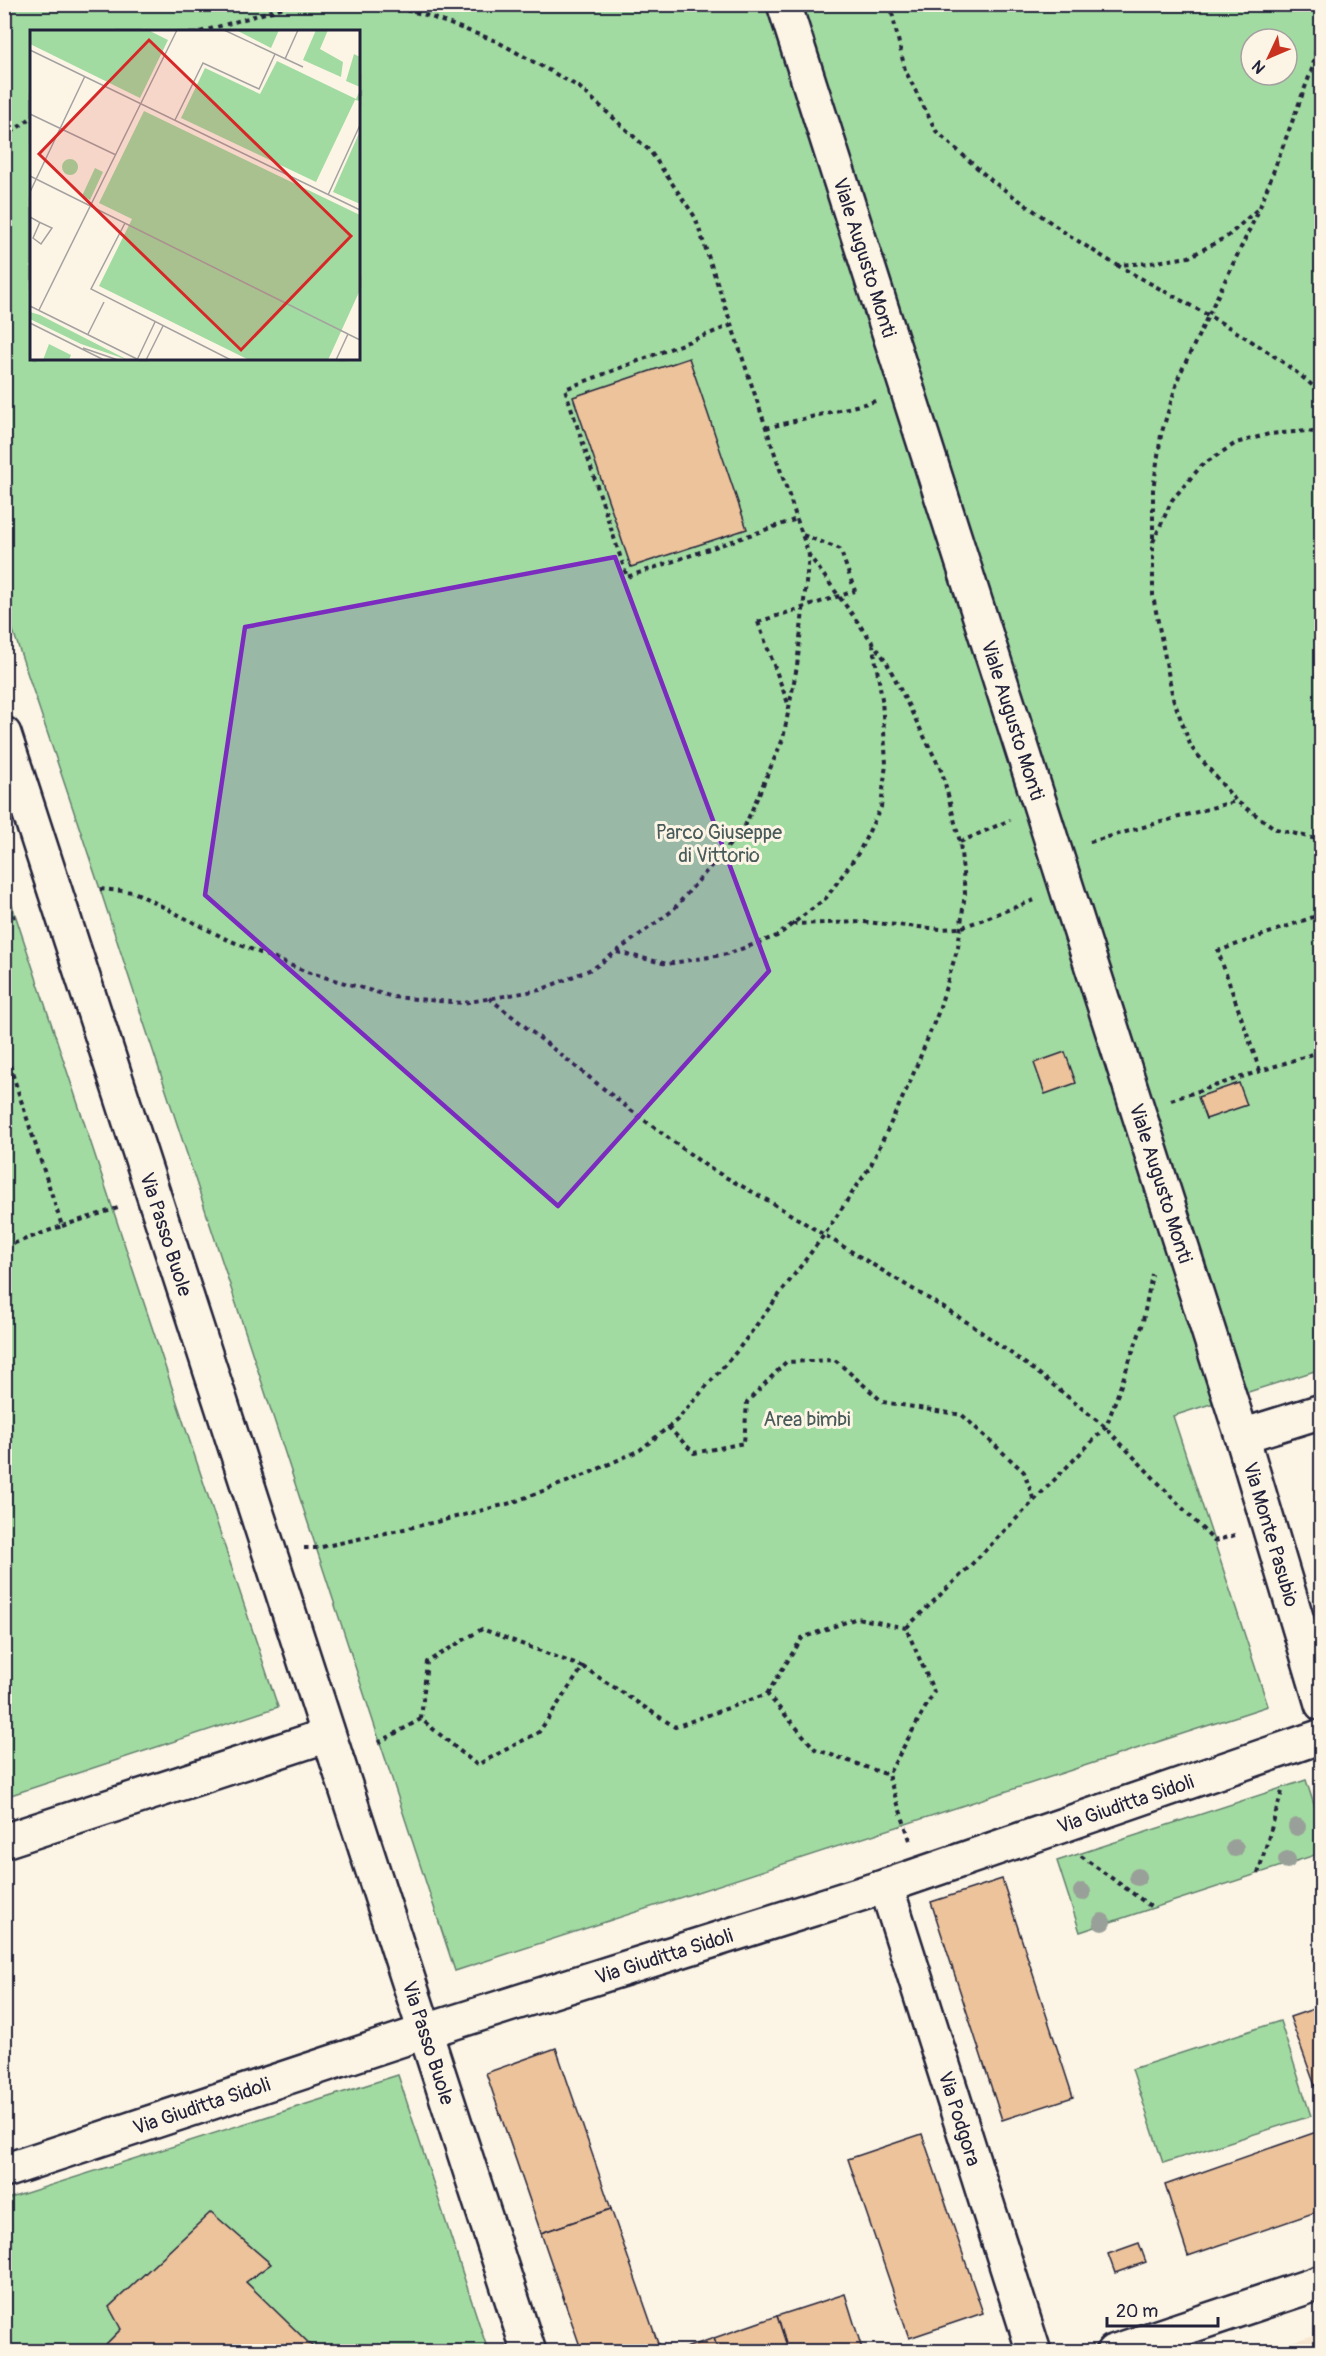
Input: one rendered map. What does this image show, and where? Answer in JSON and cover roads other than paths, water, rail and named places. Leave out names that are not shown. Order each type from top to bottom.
[{"type":"street","name":"Viale Augusto Monti","points":[[784,4],[1242,1436]]},
{"type":"street","name":"Via Passo Buole","points":[[4,734],[530,2352]]},
{"type":"street","points":[[1242,1436],[1322,1411]]},
{"type":"street","name":"Via Monte Pasubio","points":[[1242,1436],[1322,1704]]},
{"type":"street","points":[[4,1841],[328,1735]]},
{"type":"street","name":"Via Giuditta Sidoli","points":[[4,2170],[886,1886],[1322,1737]]},
{"type":"street","name":"Via Podgora","points":[[886,1886],[1034,2352]]},
{"type":"street","points":[[1113,2352],[1322,2282]]},
{"type":"park label","name":"Parco Giuseppe di Vittorio","points":[[719,844]]},
{"type":"park label","name":"Area bimbi","points":[[807,1419]]}]
